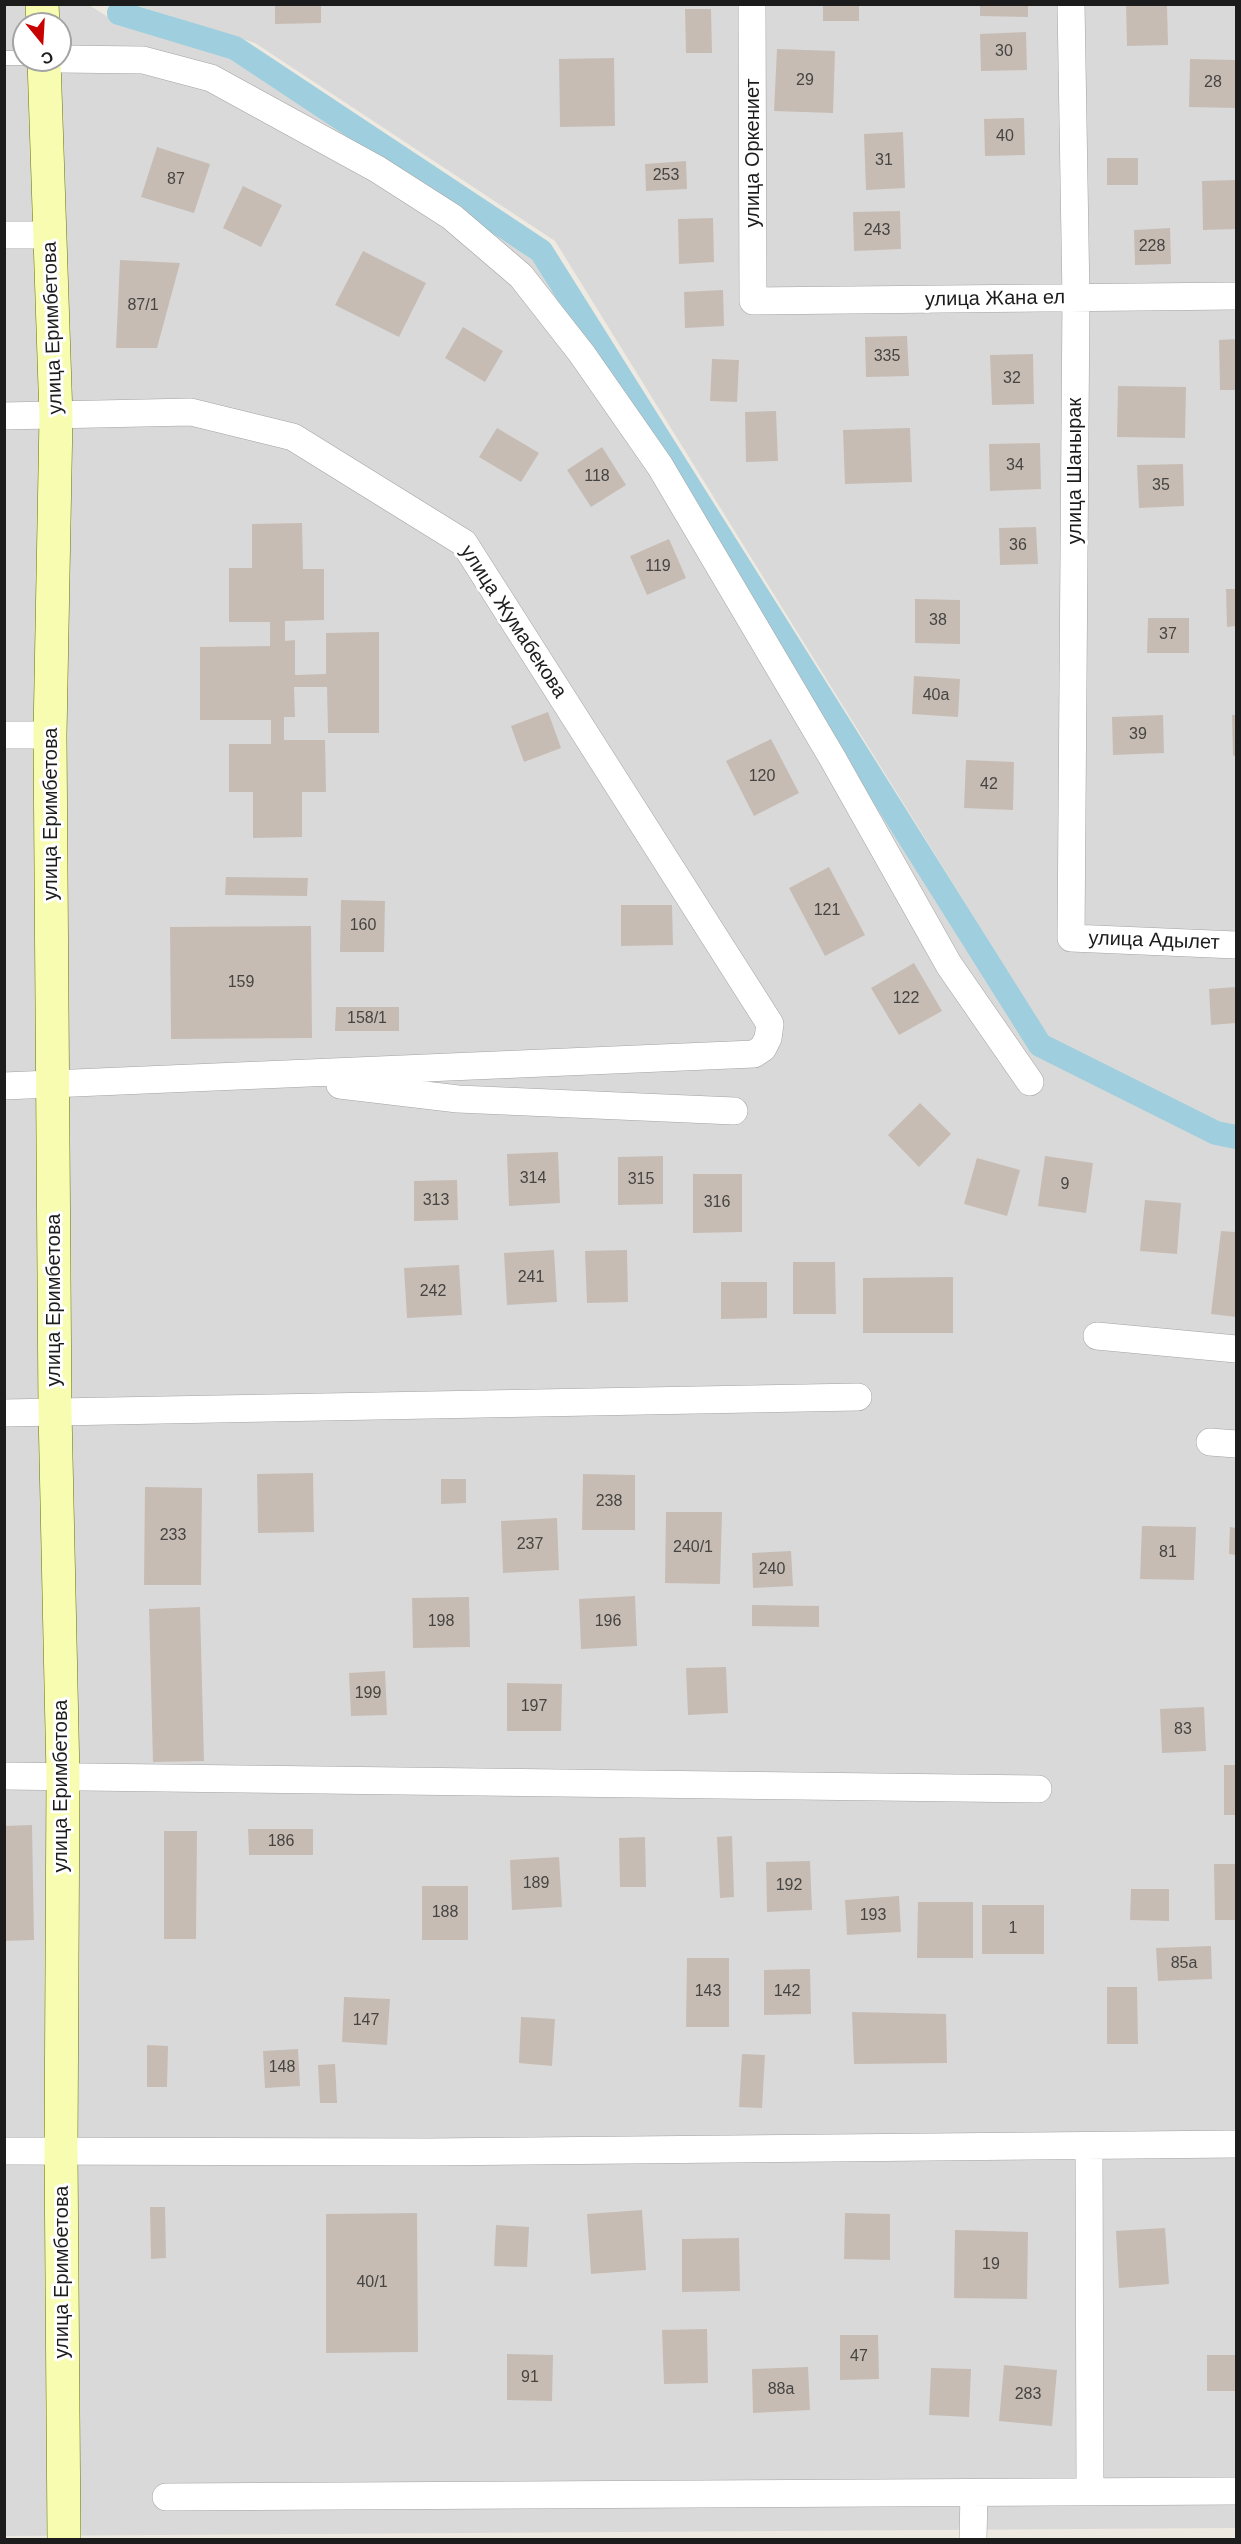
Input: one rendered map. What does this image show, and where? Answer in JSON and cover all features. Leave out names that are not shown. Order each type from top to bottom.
[{"type":"main road","name":"улица Еримбетова","points":[[44,72],[56,417],[50,735],[55,1411],[63,1776],[61,2151],[64,2540]]},
{"type":"street","name":"улица Оркениет","points":[[752,4],[753,301]]},
{"type":"street","name":"улица Шанырак","points":[[1071,4],[1076,298],[1071,938]]},
{"type":"street","points":[[72,59],[143,60],[211,78],[386,175],[452,218],[521,276],[582,354],[660,466],[828,750],[949,964],[1030,1082]]},
{"type":"street","points":[[4,235],[50,235]]},
{"type":"street","name":"улица Жана ел","points":[[753,301],[1236,296]]},
{"type":"street","name":"улица Жумабекова","points":[[4,416],[56,417],[191,412],[293,437],[464,543],[770,1024],[768,1038],[763,1048],[754,1054],[262,1076]]},
{"type":"street","points":[[4,735],[50,735]]},
{"type":"street","name":"улица Адылет","points":[[1071,938],[1236,945]]},
{"type":"street","points":[[4,1086],[262,1076],[458,1100],[734,1111]]},
{"type":"street","points":[[1097,1336],[1236,1349]]},
{"type":"street","points":[[4,1413],[858,1397]]},
{"type":"street","points":[[1210,1442],[1236,1444]]},
{"type":"street","points":[[4,1776],[1038,1789]]},
{"type":"street","points":[[4,2151],[429,2152],[1236,2145]]},
{"type":"street","points":[[1089,2146],[1090,2492]]},
{"type":"street","points":[[166,2497],[1236,2491]]},
{"type":"street","points":[[973,2540],[974,2493]]},
{"type":"shaded area","points":[[4,5],[89,5],[119,24],[231,55],[539,258],[1036,1050],[1177,1125],[1236,1145],[1236,2528],[5,2536]]},
{"type":"shaded area","points":[[136,5],[1236,5],[1236,1131],[1220,1127],[1050,1040],[555,241],[255,43]]},
{"type":"building","points":[[275,4],[321,4],[321,23],[275,24]]},
{"type":"building","points":[[823,4],[859,4],[859,21],[823,21]]},
{"type":"building","points":[[980,4],[1028,4],[1028,17],[980,16]]},
{"type":"building","points":[[1126,5],[1167,5],[1168,45],[1127,46]]},
{"type":"building","points":[[685,9],[711,9],[712,53],[686,53]]},
{"type":"building","points":[[1026,32],[1027,70],[981,71],[980,34]]},
{"type":"building","points":[[777,49],[835,51],[833,113],[774,111]]},
{"type":"building","points":[[614,58],[615,126],[560,127],[559,59]]},
{"type":"building","points":[[1190,59],[1236,60],[1236,108],[1189,107]]},
{"type":"building","points":[[1024,118],[1025,155],[985,156],[984,119]]},
{"type":"building","points":[[903,132],[905,188],[866,190],[864,134]]},
{"type":"building","points":[[157,147],[210,164],[194,213],[141,197]]},
{"type":"building","points":[[1107,158],[1138,158],[1138,185],[1107,185]]},
{"type":"building","points":[[686,161],[687,189],[646,191],[645,164]]},
{"type":"building","points":[[1236,180],[1236,229],[1203,230],[1202,181]]},
{"type":"building","points":[[243,186],[282,205],[261,247],[223,228]]},
{"type":"building","points":[[900,211],[901,249],[854,251],[853,212]]},
{"type":"building","points":[[713,218],[714,262],[679,264],[678,219]]},
{"type":"building","points":[[1170,228],[1171,264],[1135,265],[1134,230]]},
{"type":"building","points":[[363,251],[426,283],[399,337],[335,305]]},
{"type":"building","points":[[120,260],[180,263],[157,348],[116,348]]},
{"type":"building","points":[[723,290],[724,326],[685,328],[684,292]]},
{"type":"building","points":[[463,327],[503,351],[485,382],[445,358]]},
{"type":"building","points":[[907,336],[909,376],[866,377],[865,337]]},
{"type":"building","points":[[1236,339],[1236,390],[1220,390],[1219,340]]},
{"type":"building","points":[[1033,354],[1034,404],[992,405],[990,355]]},
{"type":"building","points":[[712,359],[739,360],[737,402],[710,401]]},
{"type":"building","points":[[1118,386],[1186,387],[1185,438],[1117,437]]},
{"type":"building","points":[[776,411],[778,461],[746,462],[745,412]]},
{"type":"building","points":[[497,428],[539,453],[521,482],[479,457]]},
{"type":"building","points":[[910,428],[912,482],[845,484],[843,430]]},
{"type":"building","points":[[1040,443],[1041,489],[990,491],[989,444]]},
{"type":"building","points":[[602,447],[626,485],[591,507],[567,470]]},
{"type":"building","points":[[1183,464],[1184,506],[1139,508],[1137,465]]},
{"type":"building","points":[[302,523],[303,569],[324,569],[324,620],[285,621],[285,641],[295,640],[295,675],[326,674],[326,633],[379,632],[379,733],[328,733],[327,687],[294,687],[295,717],[284,717],[284,740],[325,740],[326,792],[302,792],[302,837],[253,838],[253,792],[229,792],[229,744],[271,744],[271,720],[200,720],[200,647],[270,646],[270,622],[229,622],[229,568],[252,568],[252,524]]},
{"type":"building","points":[[1036,527],[1038,564],[1000,565],[999,528]]},
{"type":"building","points":[[669,539],[686,578],[647,595],[630,556]]},
{"type":"building","points":[[1226,589],[1236,589],[1236,626],[1227,627]]},
{"type":"building","points":[[915,599],[960,600],[960,644],[915,643]]},
{"type":"building","points":[[1148,618],[1189,618],[1189,653],[1147,653]]},
{"type":"building","points":[[914,676],[960,679],[958,717],[912,714]]},
{"type":"building","points":[[548,712],[561,748],[524,762],[511,726]]},
{"type":"building","points":[[1163,715],[1164,753],[1113,755],[1112,717]]},
{"type":"building","points":[[1232,715],[1236,715],[1236,755],[1233,756]]},
{"type":"building","points":[[771,739],[799,793],[754,816],[726,761]]},
{"type":"building","points":[[966,760],[1014,762],[1013,810],[964,808]]},
{"type":"building","points":[[829,867],[865,935],[825,956],[789,888]]},
{"type":"building","points":[[226,877],[308,878],[307,896],[225,895]]},
{"type":"building","points":[[341,900],[385,901],[384,952],[340,952]]},
{"type":"building","points":[[621,905],[672,905],[673,945],[621,946]]},
{"type":"building","points":[[311,926],[312,1038],[171,1039],[170,927]]},
{"type":"building","points":[[914,963],[942,1011],[899,1035],[871,988]]},
{"type":"building","points":[[1236,987],[1236,1023],[1211,1025],[1209,989]]},
{"type":"building","points":[[336,1007],[399,1007],[399,1031],[335,1031]]},
{"type":"building","points":[[920,1103],[951,1134],[919,1167],[888,1135]]},
{"type":"building","points":[[558,1152],[560,1203],[509,1206],[507,1154]]},
{"type":"building","points":[[663,1156],[663,1204],[618,1205],[618,1157]]},
{"type":"building","points":[[1045,1156],[1093,1163],[1086,1213],[1038,1206]]},
{"type":"building","points":[[977,1158],[1020,1170],[1007,1216],[964,1204]]},
{"type":"building","points":[[693,1174],[742,1174],[742,1232],[693,1233]]},
{"type":"building","points":[[457,1180],[458,1220],[414,1221],[414,1181]]},
{"type":"building","points":[[1145,1200],[1181,1203],[1177,1254],[1140,1251]]},
{"type":"building","points":[[1221,1231],[1236,1232],[1236,1317],[1211,1314]]},
{"type":"building","points":[[554,1250],[557,1302],[507,1305],[504,1253]]},
{"type":"building","points":[[627,1250],[628,1302],[587,1303],[585,1251]]},
{"type":"building","points":[[793,1262],[835,1262],[836,1314],[793,1314]]},
{"type":"building","points":[[459,1265],[462,1315],[407,1318],[404,1268]]},
{"type":"building","points":[[953,1277],[953,1333],[863,1333],[863,1278]]},
{"type":"building","points":[[721,1282],[767,1282],[767,1318],[721,1319]]},
{"type":"building","points":[[313,1473],[314,1532],[258,1533],[257,1474]]},
{"type":"building","points":[[583,1474],[635,1475],[635,1530],[582,1530]]},
{"type":"building","points":[[441,1479],[466,1479],[466,1503],[441,1504]]},
{"type":"building","points":[[145,1487],[202,1488],[201,1585],[144,1585]]},
{"type":"building","points":[[666,1512],[722,1512],[720,1584],[665,1583]]},
{"type":"building","points":[[557,1518],[559,1570],[503,1573],[501,1521]]},
{"type":"building","points":[[1142,1526],[1196,1527],[1194,1580],[1140,1579]]},
{"type":"building","points":[[1230,1527],[1236,1528],[1236,1555],[1229,1554]]},
{"type":"building","points":[[791,1551],[793,1586],[753,1588],[752,1553]]},
{"type":"building","points":[[635,1596],[637,1646],[581,1649],[579,1599]]},
{"type":"building","points":[[469,1597],[470,1647],[413,1648],[412,1598]]},
{"type":"building","points":[[752,1605],[819,1606],[819,1627],[752,1626]]},
{"type":"building","points":[[200,1607],[204,1761],[153,1762],[149,1609]]},
{"type":"building","points":[[726,1667],[728,1713],[688,1715],[686,1668]]},
{"type":"building","points":[[385,1671],[387,1715],[351,1716],[349,1673]]},
{"type":"building","points":[[507,1683],[562,1684],[561,1731],[507,1731]]},
{"type":"building","points":[[1204,1707],[1206,1751],[1162,1753],[1160,1709]]},
{"type":"building","points":[[1224,1765],[1236,1765],[1236,1815],[1224,1815]]},
{"type":"building","points":[[32,1825],[34,1940],[4,1941],[4,1826]]},
{"type":"building","points":[[248,1829],[313,1829],[313,1855],[249,1855]]},
{"type":"building","points":[[164,1831],[197,1831],[196,1939],[164,1939]]},
{"type":"building","points":[[732,1836],[734,1897],[720,1898],[717,1837]]},
{"type":"building","points":[[645,1837],[646,1887],[620,1887],[619,1838]]},
{"type":"building","points":[[559,1857],[562,1907],[512,1910],[510,1860]]},
{"type":"building","points":[[810,1861],[812,1910],[767,1912],[766,1862]]},
{"type":"building","points":[[1214,1864],[1236,1864],[1236,1920],[1215,1920]]},
{"type":"building","points":[[422,1886],[468,1886],[468,1940],[422,1940]]},
{"type":"building","points":[[1131,1889],[1169,1889],[1169,1921],[1130,1920]]},
{"type":"building","points":[[899,1896],[901,1932],[847,1935],[845,1900]]},
{"type":"building","points":[[918,1902],[973,1902],[973,1958],[917,1958]]},
{"type":"building","points":[[982,1905],[1044,1905],[1044,1954],[982,1954]]},
{"type":"building","points":[[1211,1946],[1212,1979],[1158,1981],[1156,1948]]},
{"type":"building","points":[[687,1958],[729,1958],[729,2027],[686,2027]]},
{"type":"building","points":[[810,1969],[811,2014],[764,2015],[764,1970]]},
{"type":"building","points":[[1107,1987],[1137,1987],[1138,2044],[1107,2044]]},
{"type":"building","points":[[344,1997],[390,1999],[387,2045],[342,2042]]},
{"type":"building","points":[[852,2012],[946,2014],[947,2063],[854,2064]]},
{"type":"building","points":[[521,2017],[555,2019],[552,2066],[519,2063]]},
{"type":"building","points":[[147,2045],[168,2046],[167,2087],[147,2087]]},
{"type":"building","points":[[298,2049],[300,2086],[265,2088],[263,2051]]},
{"type":"building","points":[[742,2054],[765,2055],[762,2108],[739,2107]]},
{"type":"building","points":[[335,2064],[337,2103],[320,2103],[318,2065]]},
{"type":"building","points":[[150,2207],[165,2207],[166,2258],[151,2259]]},
{"type":"building","points":[[642,2210],[646,2270],[591,2274],[587,2214]]},
{"type":"building","points":[[417,2213],[418,2352],[326,2353],[326,2214]]},
{"type":"building","points":[[845,2213],[890,2214],[890,2260],[844,2259]]},
{"type":"building","points":[[496,2225],[529,2227],[527,2267],[494,2266]]},
{"type":"building","points":[[1165,2228],[1169,2284],[1119,2288],[1116,2231]]},
{"type":"building","points":[[955,2230],[1028,2232],[1027,2299],[954,2298]]},
{"type":"building","points":[[739,2238],[740,2291],[682,2292],[682,2239]]},
{"type":"building","points":[[707,2329],[708,2383],[664,2384],[662,2330]]},
{"type":"building","points":[[840,2335],[878,2335],[879,2379],[840,2380]]},
{"type":"building","points":[[507,2354],[553,2355],[552,2401],[507,2400]]},
{"type":"building","points":[[1207,2355],[1236,2355],[1236,2391],[1207,2391]]},
{"type":"building","points":[[1004,2365],[1057,2370],[1052,2426],[999,2421]]},
{"type":"building","points":[[808,2367],[810,2410],[753,2413],[752,2369]]},
{"type":"building","points":[[931,2368],[971,2369],[969,2417],[929,2415]]},
{"type":"waterway","points":[[119,13],[235,48],[541,251],[1040,1045],[1216,1133],[1236,1137]]}]
